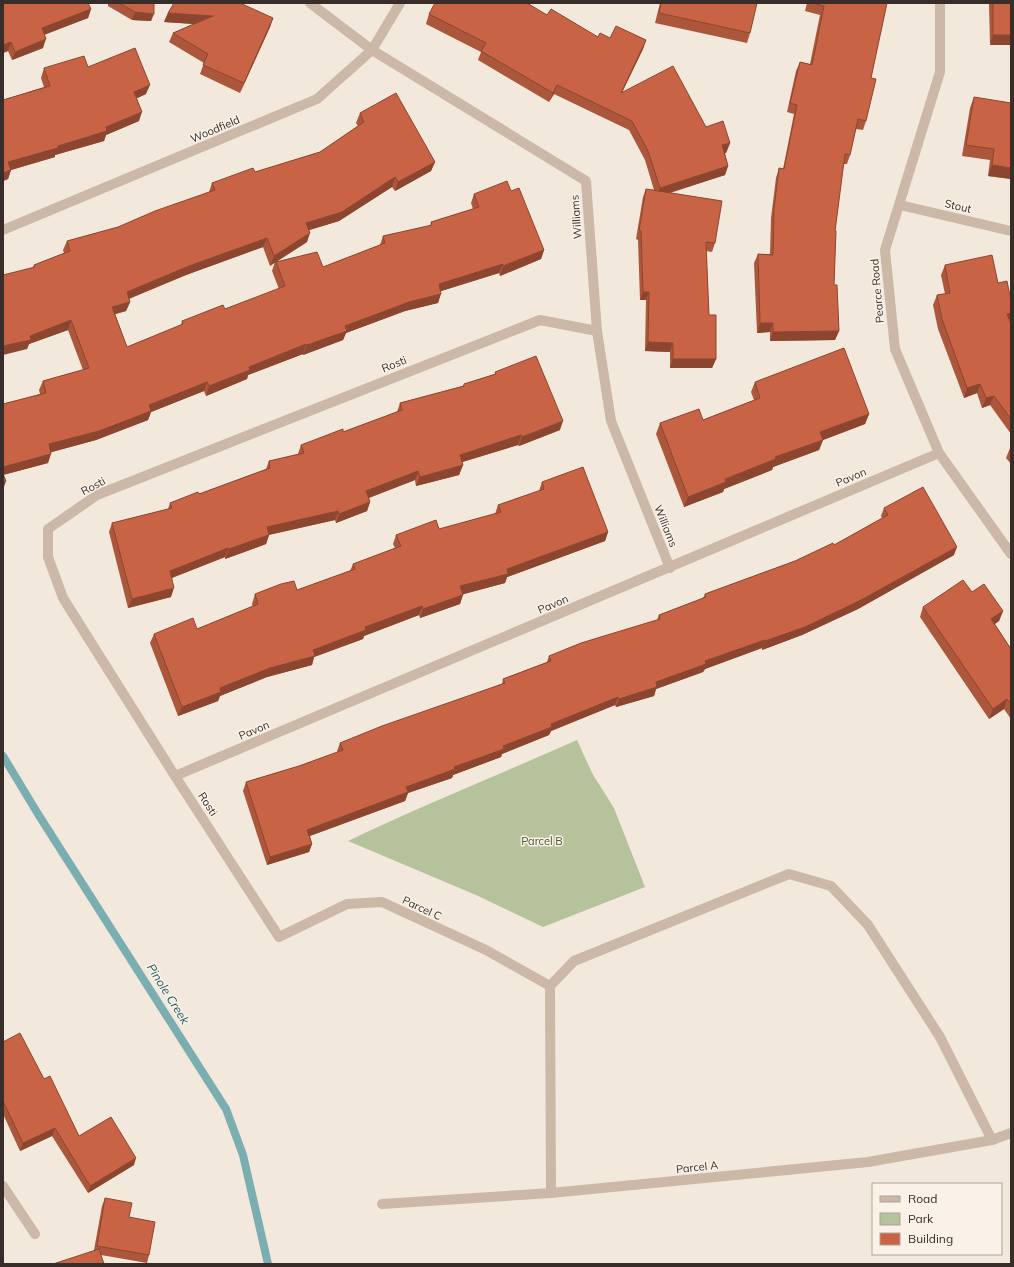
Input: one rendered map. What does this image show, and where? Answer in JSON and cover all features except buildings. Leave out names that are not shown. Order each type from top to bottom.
[{"type":"street","name":"Williams","points":[[310,3],[372,50],[586,181],[597,331],[611,421],[670,568]]},
{"type":"street","name":"Woodfield","points":[[3,230],[317,99],[372,50],[400,3]]},
{"type":"street","name":"Pearce Road","points":[[940,3],[940,72],[885,250],[895,349],[939,453],[1011,554]]},
{"type":"street","name":"Stout","points":[[900,205],[1011,230]]},
{"type":"street","name":"Rosti","points":[[279,937],[63,598],[48,557],[48,529],[96,495],[540,320],[597,331]]},
{"type":"street","name":"Pavon","points":[[175,776],[939,453]]},
{"type":"street","points":[[551,1193],[550,986],[574,961],[789,874],[831,886],[868,926],[940,1037],[992,1140]]},
{"type":"street","name":"Parcel C","points":[[279,937],[347,904],[382,902],[486,950],[550,986]]},
{"type":"street","name":"Parcel A","points":[[382,1204],[551,1193],[868,1162],[992,1140],[1011,1133]]},
{"type":"street","points":[[3,1186],[35,1234]]},
{"type":"green space","name":"Parcel B","points":[[577,740],[592,773],[614,808],[645,887],[543,927],[476,895],[348,841],[405,815]]},
{"type":"waterway","name":"Pinole Creek","points":[[3,756],[38,814],[226,1109],[243,1155],[268,1264]]}]
